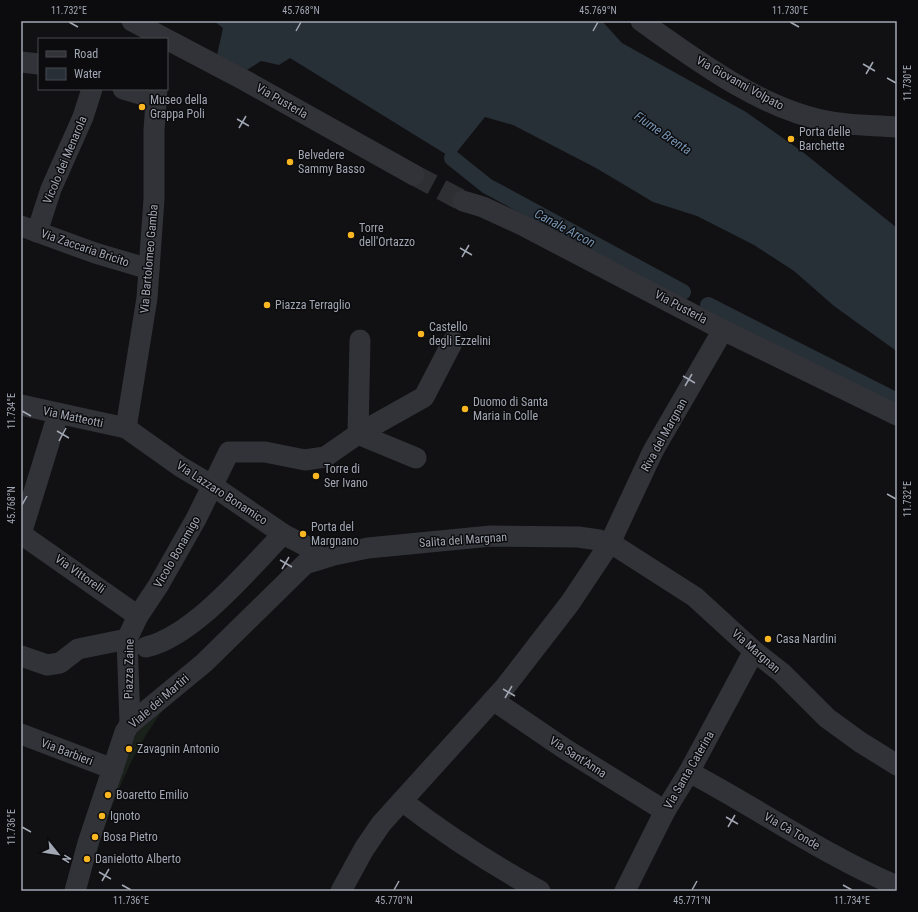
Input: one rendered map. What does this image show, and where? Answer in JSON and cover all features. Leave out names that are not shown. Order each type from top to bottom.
[{"type":"street","name":"Via Giovanni Volpato","points":[[641,21],[712,70],[778,106],[827,121],[897,127]]},
{"type":"street","name":"Via Pusterla","points":[[146,28],[165,38]]},
{"type":"street","name":"Via Pusterla","points":[[168,40],[414,174]]},
{"type":"street","points":[[21,62],[38,64]]},
{"type":"street","name":"Vicolo dei Menarola","points":[[26,230],[51,189],[83,117],[92,90]]},
{"type":"street","points":[[130,90],[157,94]]},
{"type":"street","name":"Via Bartolomeo Gamba","points":[[126,428],[147,298],[154,199],[154,130],[157,94]]},
{"type":"street","name":"Via Pusterla","points":[[463,201],[484,207],[522,225],[724,330],[897,415]]},
{"type":"street","name":"Via Zaccaria Bricito","points":[[26,230],[95,254],[149,269]]},
{"type":"street","name":"Riva del Margnan","points":[[610,543],[653,451],[724,330]]},
{"type":"street","points":[[358,434],[360,340]]},
{"type":"street","points":[[213,486],[229,452],[273,454],[305,460],[325,457],[358,434],[424,397],[453,341]]},
{"type":"street","name":"Via Matteotti","points":[[21,405],[126,428]]},
{"type":"street","points":[[21,534],[58,414]]},
{"type":"street","name":"Via Lazzaro Bonamico","points":[[126,428],[181,467],[213,486],[283,534],[314,552],[317,560]]},
{"type":"street","points":[[358,434],[416,458]]},
{"type":"street","name":"Vicolo Bonamigo","points":[[138,616],[158,586],[213,486]]},
{"type":"street","name":"Via Vittorelli","points":[[21,534],[138,616]]},
{"type":"street","points":[[21,656],[48,665],[60,663],[78,649],[137,643],[156,644],[189,624],[212,605],[283,534]]},
{"type":"street","name":"Salita del Margnan","points":[[317,560],[368,548],[492,536],[578,537],[610,543]]},
{"type":"street","points":[[341,891],[364,849],[381,824],[505,687],[570,603],[610,543]]},
{"type":"street","name":"Via Margnan","points":[[610,543],[695,597],[754,651],[782,673],[827,718],[860,742],[897,765]]},
{"type":"street","name":"Viale dei Martiri","points":[[74,891],[88,843],[130,724],[204,663],[305,564],[317,560]]},
{"type":"street","name":"Piazza Zaine","points":[[130,724],[138,616]]},
{"type":"street","name":"Via Santa Caterina","points":[[625,891],[665,811],[689,772],[754,651]]},
{"type":"street","name":"Via Sant'Anna","points":[[493,700],[565,749],[665,811]]},
{"type":"street","name":"Via Barbieri","points":[[21,734],[113,769]]},
{"type":"street","name":"Via Cà Tonde","points":[[689,772],[737,798],[829,852],[897,886]]},
{"type":"street","points":[[402,801],[436,827],[493,865],[540,891]]},
{"type":"shaded area","points":[[165,707],[138,749],[126,772],[108,818],[86,891],[80,891],[130,745],[140,728]]},
{"type":"water","name":"Fiume Brenta","points":[[214,21],[602,21],[622,43],[746,112],[804,153],[897,228],[897,353],[895,350],[834,306],[794,271],[754,245],[697,216],[653,202],[596,168],[513,125],[485,117],[452,158],[290,58],[279,65],[261,61],[247,70],[217,55],[223,28]]},
{"type":"waterway","name":"Canale Arcon","points":[[452,158],[487,186],[683,292]]},
{"type":"waterway","name":"Canale Arcon","points":[[708,305],[897,401]]},
{"type":"tunnel","points":[[414,175],[463,201]]},
{"type":"place","name":"Museo della Grappa Poli","points":[[142,107]]},
{"type":"place","name":"Porta delle Barchette","points":[[791,139]]},
{"type":"place","name":"Belvedere Sammy Basso","points":[[290,162]]},
{"type":"place","name":"Torre dell'Ortazzo","points":[[351,235]]},
{"type":"place","name":"Piazza Terraglio","points":[[267,305]]},
{"type":"place","name":"Castello degli Ezzelini","points":[[421,334]]},
{"type":"place","name":"Duomo di Santa Maria in Colle","points":[[465,409]]},
{"type":"place","name":"Torre di Ser Ivano","points":[[316,476]]},
{"type":"place","name":"Porta del Margnano","points":[[303,534]]},
{"type":"place","name":"Casa Nardini","points":[[768,639]]},
{"type":"place","name":"Zavagnin Antonio","points":[[129,749]]},
{"type":"place","name":"Boaretto Emilio","points":[[108,795]]},
{"type":"place","name":"Ignoto","points":[[102,816]]},
{"type":"place","name":"Bosa Pietro","points":[[95,837]]},
{"type":"place","name":"Danielotto Alberto","points":[[87,859]]}]
